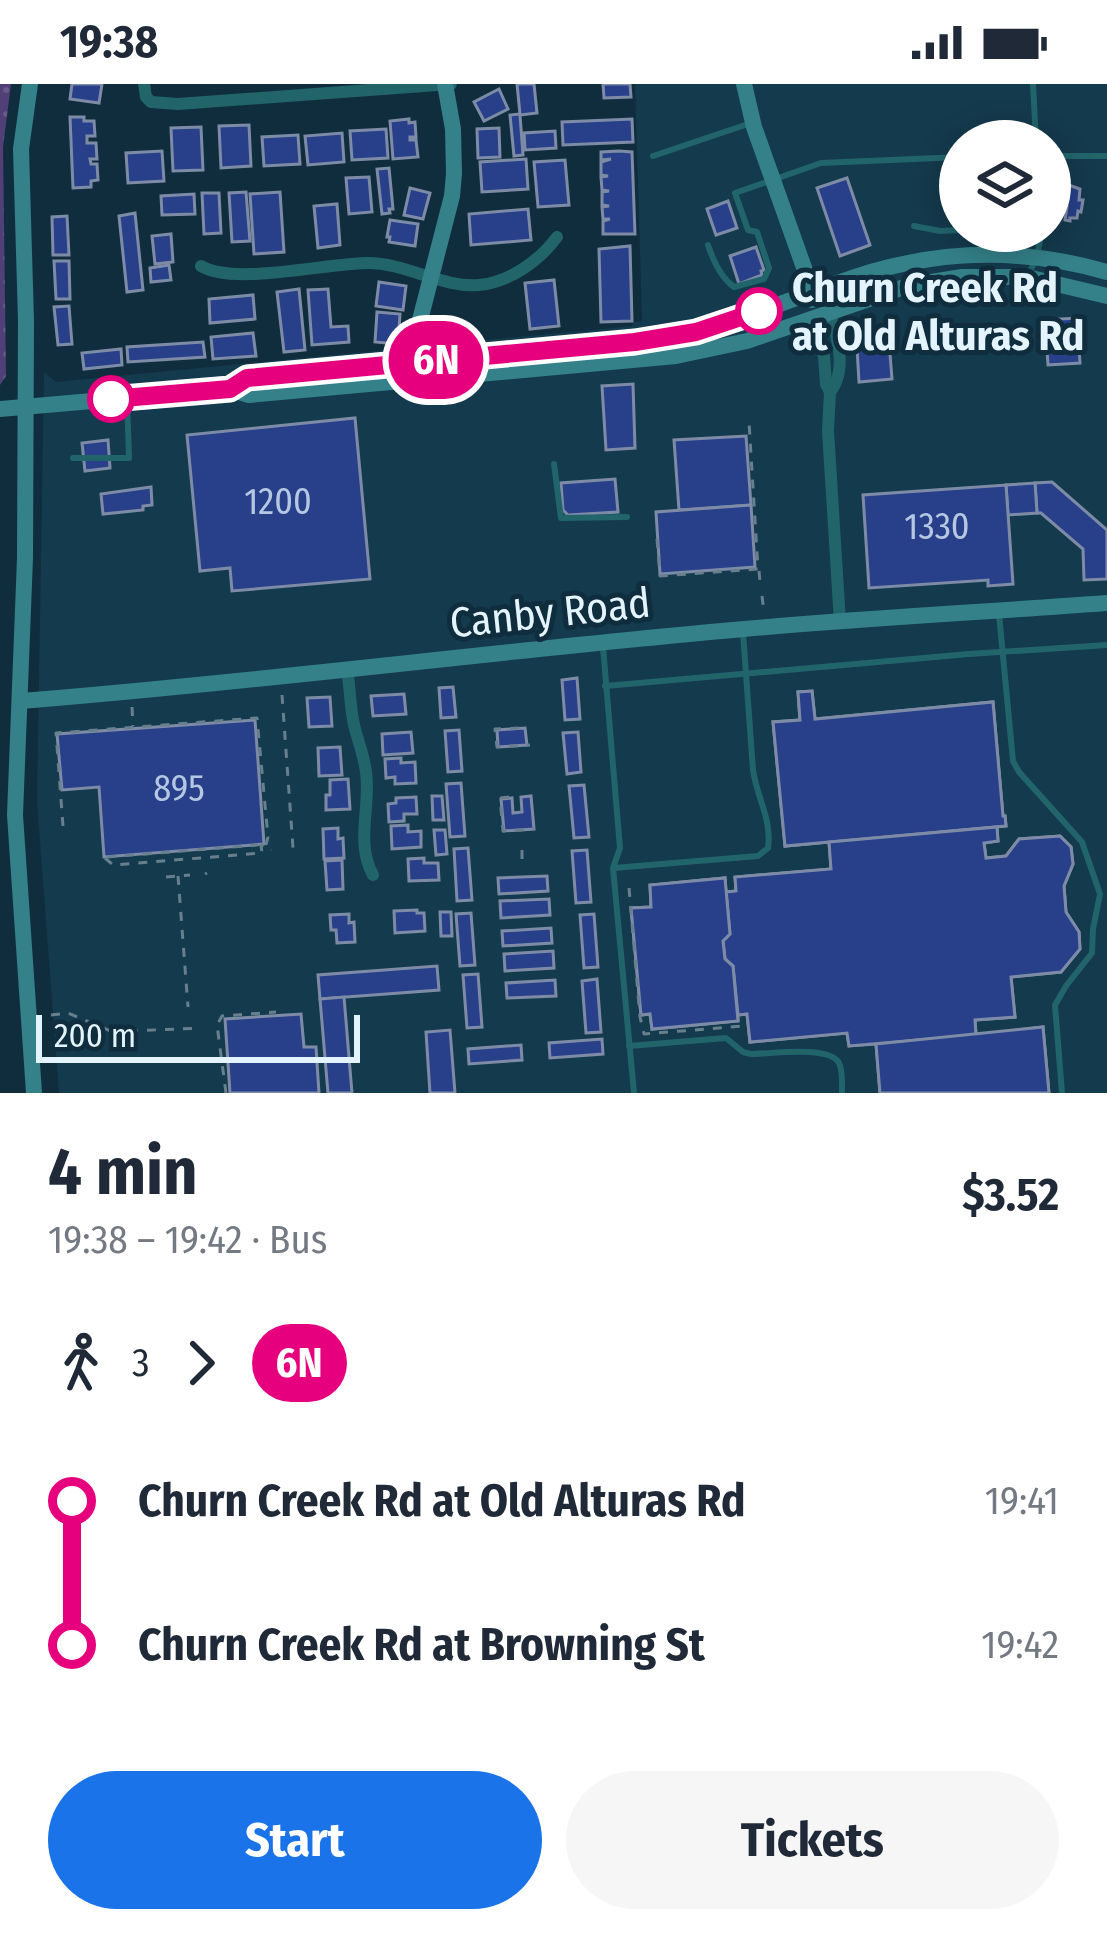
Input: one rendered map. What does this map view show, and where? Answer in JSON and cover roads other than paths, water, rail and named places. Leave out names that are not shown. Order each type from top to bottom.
[{"type":"street","points":[[30,84],[21,149],[25,406],[15,815],[34,1093]]},
{"type":"street","points":[[144,84],[146,97],[156,104],[447,85],[453,129],[452,196],[420,320],[417,371]]},
{"type":"street","points":[[743,84],[820,314],[830,392],[828,431],[840,622]]},
{"type":"street","points":[[201,266],[226,275],[370,263],[467,284],[494,282],[529,265],[557,237]]},
{"type":"street","points":[[0,410],[230,389],[250,395],[678,336],[871,272],[970,254],[1031,256],[1107,272]]},
{"type":"street","points":[[417,371],[676,356],[725,347],[907,286],[962,277],[1027,277],[1107,296]]},
{"type":"street","name":"Canby Road","points":[[0,700],[183,687],[742,629],[1107,603]]},
{"type":"street","points":[[347,668],[353,722],[366,772],[364,850],[373,875]]},
{"type":"lane","points":[[1033,84],[1035,120]]},
{"type":"lane","points":[[652,156],[753,122]]},
{"type":"lane","points":[[1071,155],[1107,156]]},
{"type":"lane","points":[[708,245],[730,286],[742,287],[767,275],[767,260],[757,232],[748,230],[734,193],[821,163],[939,158]]},
{"type":"lane","points":[[914,226],[939,231]]},
{"type":"lane","points":[[1030,252],[1031,256]]},
{"type":"lane","points":[[1027,277],[1033,252]]},
{"type":"lane","points":[[73,458],[130,458],[127,398]]},
{"type":"lane","points":[[554,464],[560,518],[627,517]]},
{"type":"lane","points":[[999,611],[1013,761],[1081,841],[1103,907],[1093,929],[1092,953],[1055,1005],[1063,1093]]},
{"type":"lane","points":[[613,868],[758,856],[770,843],[767,816],[754,783],[742,629]]},
{"type":"lane","points":[[603,644],[620,848],[613,868],[634,1093]]},
{"type":"lane","points":[[605,686],[1107,645]]},
{"type":"lane","points":[[1096,882],[1107,881]]},
{"type":"lane","points":[[629,1046],[725,1038],[751,1054],[824,1052],[840,1066],[842,1093]]},
{"type":"place","name":"Churn Creek Rd at Old Alturas Rd","points":[[759,311]]}]
